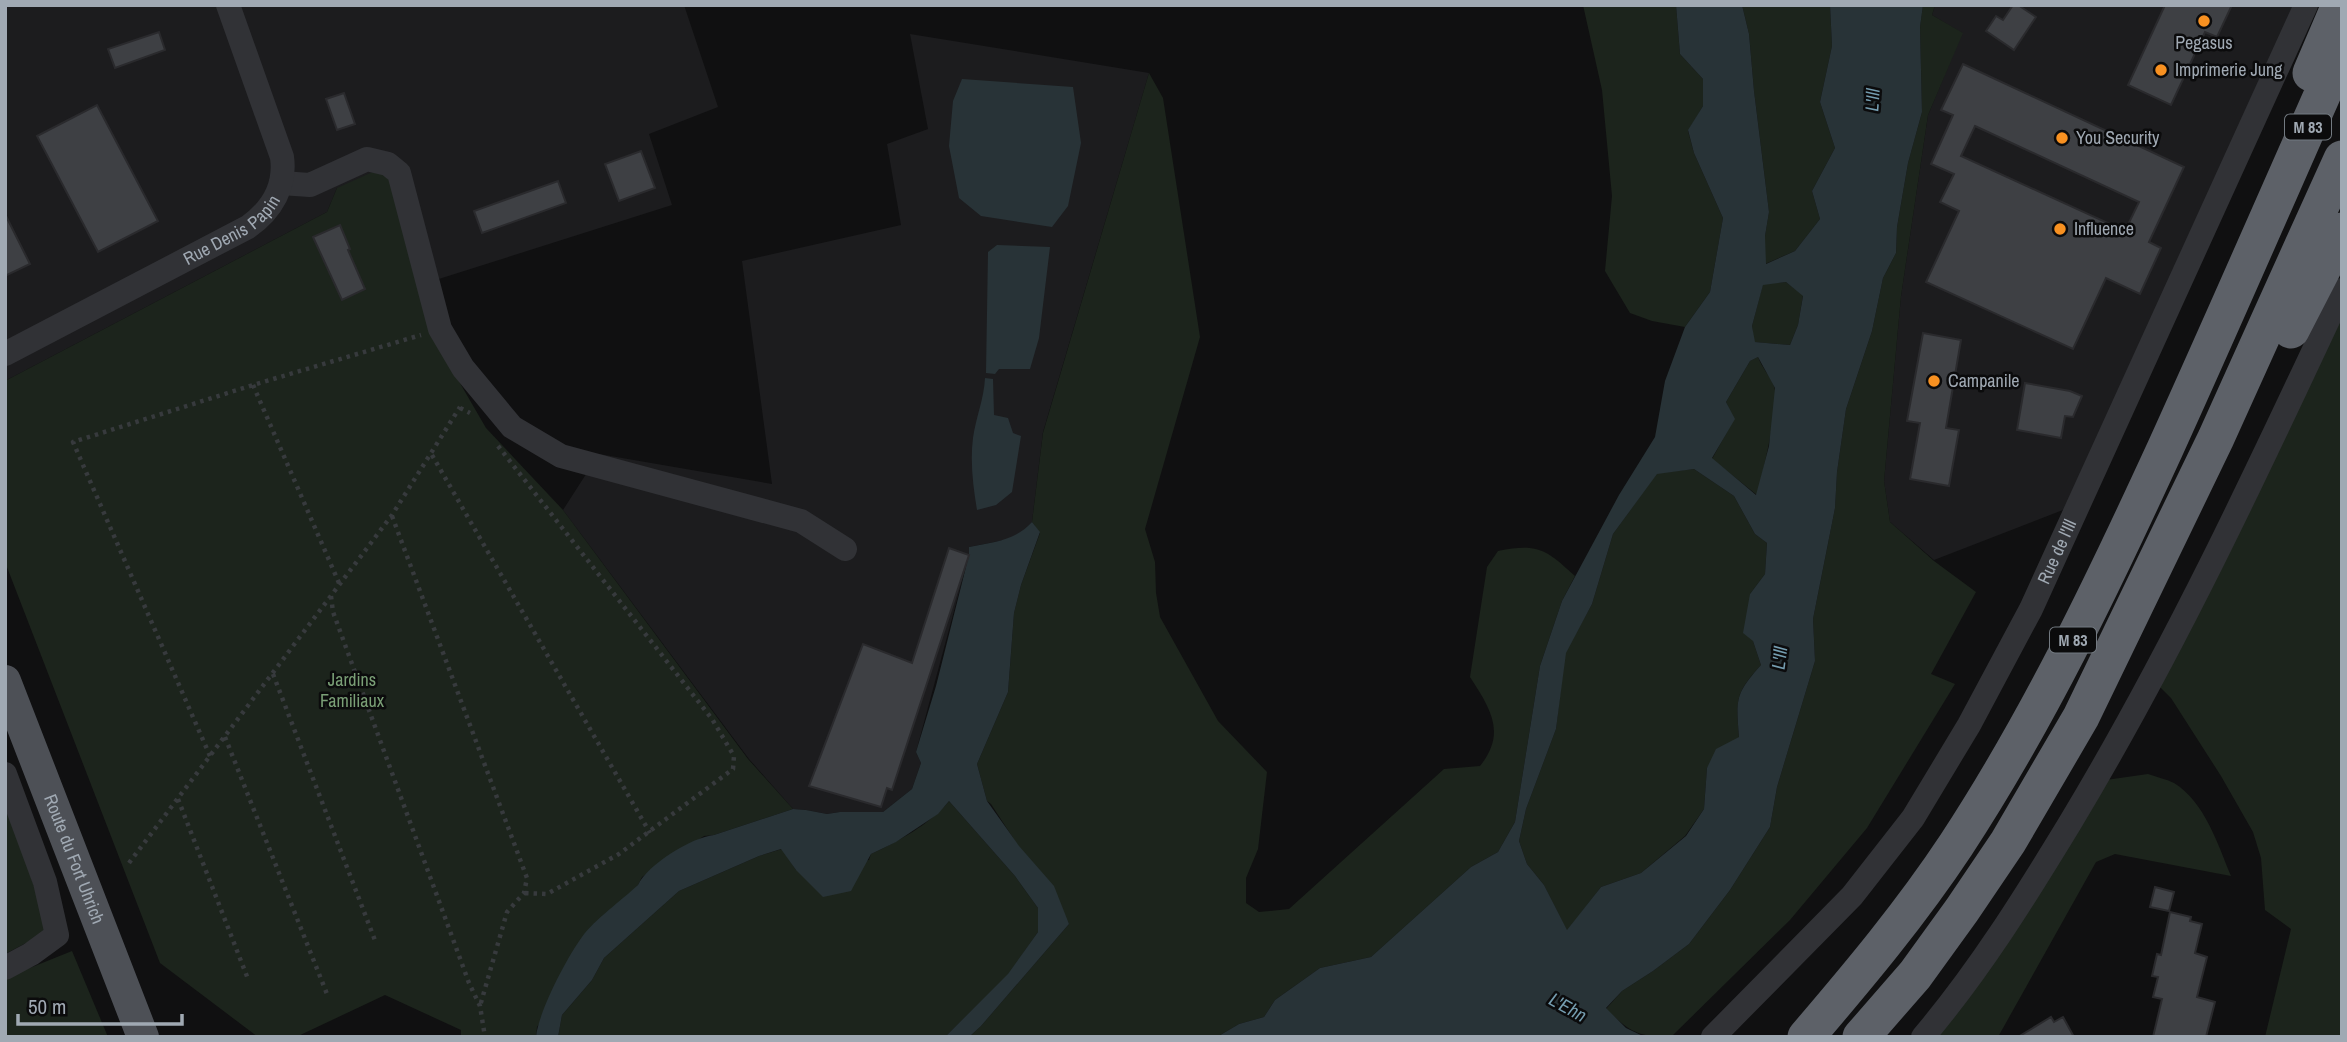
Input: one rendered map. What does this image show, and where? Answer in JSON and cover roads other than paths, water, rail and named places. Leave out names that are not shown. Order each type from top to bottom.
[{"type":"highway","points":[[2274,204],[2277,152],[2340,5]]},
{"type":"highway","name":"M 83","points":[[1806,1037],[1877,955],[1956,846],[2007,761],[2072,643],[2120,547],[2342,50]]},
{"type":"highway","name":"M 83","points":[[1861,1037],[1915,975],[1962,910],[2044,783],[2081,717],[2216,438],[2342,159]]},
{"type":"highway","points":[[2216,438],[2244,420],[2342,231]]},
{"type":"main road","name":"Route du Fort Uhrich","points":[[5,681],[143,1037]]},
{"type":"street","name":"Rue Denis Papin","points":[[5,355],[248,227],[267,210],[281,183],[284,170],[276,135],[228,5]]},
{"type":"street","name":"Rue de l'Ill","points":[[1719,1031],[1852,896],[1913,818],[1969,725],[2031,610],[2306,5]]},
{"type":"street","points":[[281,183],[310,186],[367,159],[388,164],[399,173],[440,329],[463,368],[512,427],[561,456],[801,521],[845,549]]},
{"type":"street","points":[[1923,1037],[2027,893],[2140,704],[2342,290]]},
{"type":"street","points":[[5,774],[45,882],[58,935],[5,968]]},
{"type":"water","points":[[1676,5],[1742,5],[1749,34],[1769,212],[1765,236],[1766,264],[1795,251],[1820,219],[1812,191],[1835,148],[1820,102],[1832,46],[1830,5],[1923,5],[1920,27],[1922,112],[1908,163],[1897,227],[1896,253],[1883,278],[1872,331],[1846,409],[1835,508],[1813,619],[1815,661],[1777,787],[1770,827],[1730,890],[1689,944],[1622,991],[1606,1008],[1626,1028],[1645,1037],[1217,1037],[1239,1024],[1264,1017],[1275,1000],[1320,968],[1371,957],[1471,867],[1498,852],[1515,822],[1540,666],[1562,601],[1619,495],[1655,437],[1665,381],[1685,327],[1710,292],[1723,218],[1694,153],[1688,130],[1703,106],[1703,79],[1680,54]],"holes":[[[1786,282],[1803,296],[1798,325],[1790,345],[1755,342],[1752,326],[1763,285]],[[1758,357],[1775,388],[1769,446],[1756,495],[1712,458],[1735,419],[1726,402],[1750,361]],[[1694,469],[1734,496],[1755,534],[1767,543],[1765,574],[1750,594],[1743,633],[1753,641],[1761,665],[1746,683],[1739,698],[1739,737],[1716,749],[1707,768],[1704,809],[1686,836],[1641,873],[1601,887],[1567,930],[1544,885],[1527,864],[1519,841],[1526,809],[1556,729],[1566,653],[1592,604],[1613,534],[1657,474]]]},
{"type":"water","points":[[962,79],[1073,87],[1081,143],[1068,206],[1052,227],[981,216],[959,198],[949,146],[953,101]]},
{"type":"water","points":[[997,245],[1050,247],[1039,338],[1030,369],[999,369],[995,374],[986,373],[988,252]]},
{"type":"water","points":[[985,378],[993,379],[994,415],[1008,418],[1013,433],[1021,436],[1012,492],[996,505],[977,510],[972,474],[972,447]]},
{"type":"water","points":[[1032,522],[1040,532],[1014,613],[1008,692],[977,764],[987,801],[1019,846],[1054,886],[1069,924],[981,1026],[969,1037],[945,1037],[1008,974],[1038,932],[1038,908],[1015,876],[949,801],[938,814],[896,842],[871,854],[851,891],[823,897],[796,870],[781,849],[679,891],[604,958],[592,980],[562,1015],[558,1037],[536,1037],[554,986],[587,930],[671,853],[705,837],[793,809],[827,814],[883,812],[912,789],[921,763],[916,752],[936,686],[969,547],[1011,537]]},
{"type":"place","name":"Pegasus","points":[[2204,21]]},
{"type":"place","name":"Imprimerie Jung","points":[[2161,70]]},
{"type":"place","name":"You Security","points":[[2062,138]]},
{"type":"place","name":"Influence","points":[[2060,229]]},
{"type":"place","name":"Campanile","points":[[1934,381]]},
{"type":"water label","name":"L'Ill","points":[[1872,100]]},
{"type":"water label","name":"L'Ill","points":[[1779,658]]},
{"type":"water label","name":"L'Ehn","points":[[1568,1007]]},
{"type":"park label","name":"Jardins Familiaux","points":[[352,690]]}]
